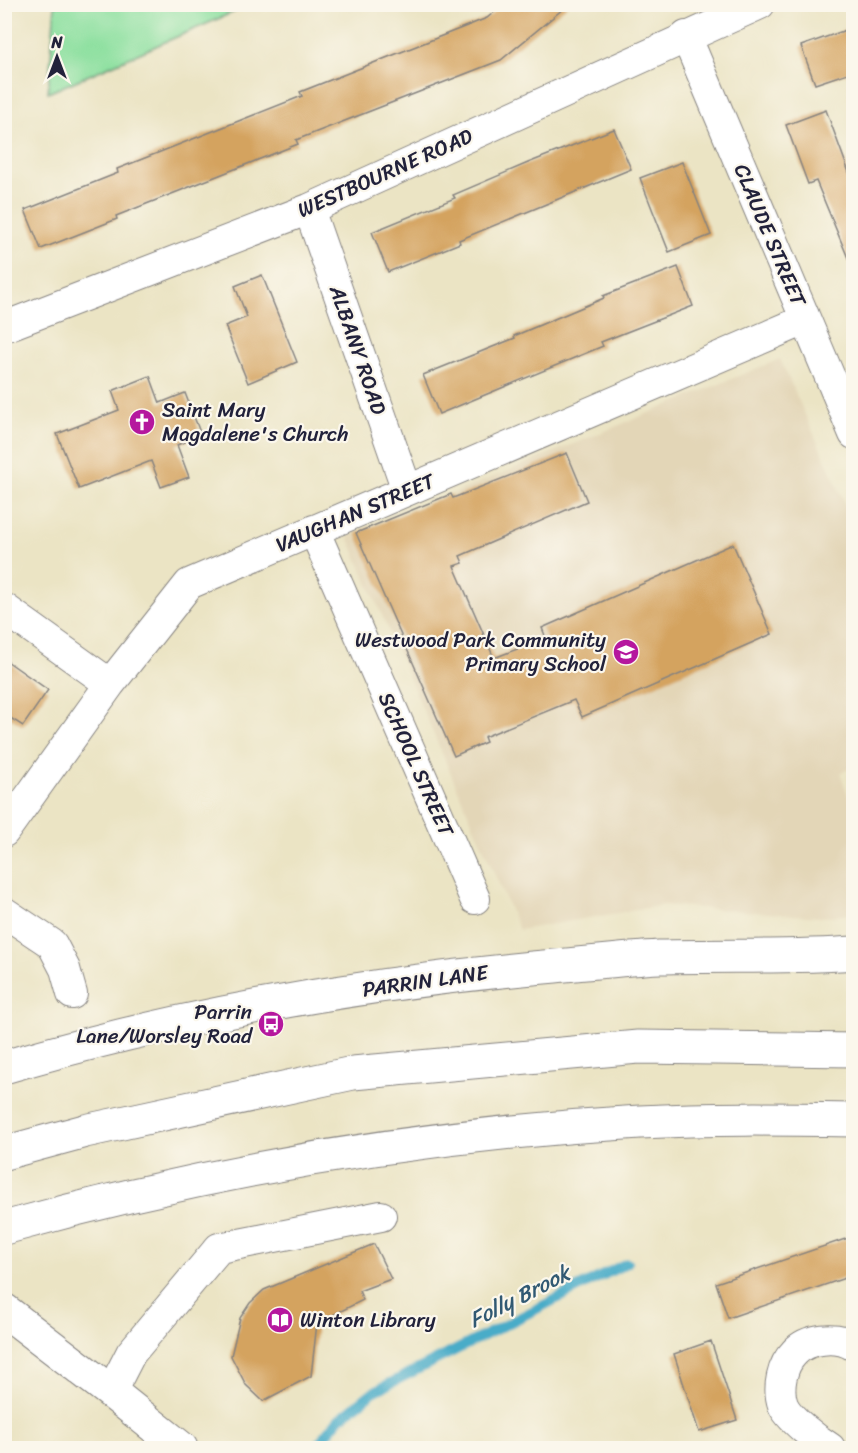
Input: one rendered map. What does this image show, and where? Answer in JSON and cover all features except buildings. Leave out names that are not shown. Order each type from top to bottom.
[{"type":"main road","name":"PARRIN LANE","points":[[4,1067],[82,1044],[199,1018],[326,994],[473,974],[658,957],[854,953]]},
{"type":"main road","points":[[4,1153],[85,1131],[353,1073],[638,1047],[854,1050]]},
{"type":"main road","points":[[5,1228],[93,1203],[239,1171],[382,1147],[498,1133],[641,1122],[768,1118],[854,1120]]},
{"type":"main road","points":[[4,1310],[181,1449]]},
{"type":"street","name":"WESTBOURNE ROAD","points":[[4,327],[309,209],[760,4]]},
{"type":"street","name":"CLAUDE STREET","points":[[686,36],[854,434]]},
{"type":"street","name":"ALBANY ROAD","points":[[309,209],[407,490]]},
{"type":"street","name":"VAUGHAN STREET","points":[[4,832],[110,684],[189,584],[805,320]]},
{"type":"street","name":"SCHOOL STREET","points":[[314,530],[475,899]]},
{"type":"street","points":[[4,608],[110,684]]},
{"type":"street","points":[[4,912],[52,944],[66,969],[72,994]]},
{"type":"street","points":[[111,1392],[131,1353],[219,1248],[381,1216]]},
{"type":"street","points":[[830,1449],[809,1435],[784,1406],[780,1380],[794,1352],[819,1338],[847,1341],[854,1346]]},
{"type":"shaded area","name":"Westwood Park Community Primary School","points":[[780,359],[853,521],[853,767],[840,773],[853,809],[853,914],[820,917],[664,905],[519,930],[348,537]]},
{"type":"green space","points":[[55,4],[250,5],[48,93]]},
{"type":"waterway","name":"Folly Brook","points":[[315,1448],[339,1419],[373,1392],[627,1263]]},
{"type":"place","name":"Saint Mary Magdalene's Church","points":[[142,422]]},
{"type":"place","name":"Westwood Park Community Primary School","points":[[626,652]]},
{"type":"place","name":"Parrin Lane/Worsley Road","points":[[271,1024]]},
{"type":"place","name":"Winton Library","points":[[280,1320]]}]
